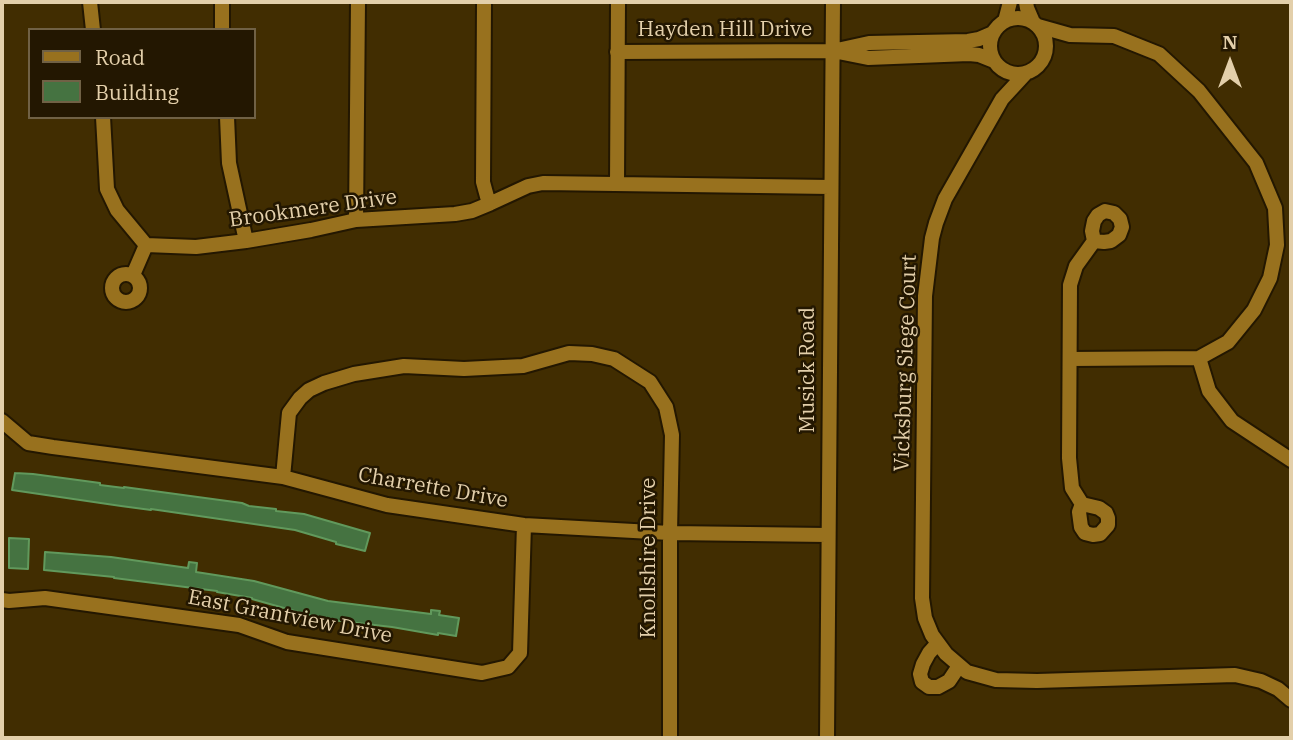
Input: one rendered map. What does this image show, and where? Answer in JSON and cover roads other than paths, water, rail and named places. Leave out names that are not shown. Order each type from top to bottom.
[{"type":"street","points":[[90,2],[93,28]]},
{"type":"street","points":[[222,2],[222,28]]},
{"type":"street","points":[[356,220],[358,2]]},
{"type":"street","points":[[484,2],[484,182],[489,204]]},
{"type":"street","points":[[617,184],[618,2]]},
{"type":"street","name":"Musick Road","points":[[827,738],[833,2]]},
{"type":"street","points":[[1005,21],[1010,2]]},
{"type":"street","points":[[1026,2],[1046,41],[1046,53]]},
{"type":"street","points":[[1002,99],[990,44],[993,33],[1005,21],[1016,18],[1070,35],[1114,36],[1160,54],[1199,90],[1255,163],[1275,208],[1277,244],[1270,278],[1255,310],[1228,342],[1199,358],[1071,359]]},
{"type":"street","points":[[833,51],[869,43],[968,41],[993,33]]},
{"type":"street","points":[[833,51],[869,58],[979,55],[1014,74],[1026,73],[1040,64],[1046,53],[1070,35]]},
{"type":"street","name":"Hayden Hill Drive","points":[[617,52],[833,51]]},
{"type":"street","name":"Vicksburg Siege Court","points":[[1026,73],[1002,99],[945,200],[936,223],[931,249],[925,296],[922,598],[925,618],[932,635],[946,654],[967,672],[996,680],[1235,675],[1261,681],[1278,689],[1291,700]]},
{"type":"street","points":[[103,119],[107,189],[117,210],[146,245],[133,275]]},
{"type":"street","points":[[227,119],[229,163],[246,241]]},
{"type":"street","name":"Brookmere Drive","points":[[146,245],[196,247],[246,241],[356,220],[455,214],[472,211],[528,186],[543,183],[830,187]]},
{"type":"street","points":[[1082,505],[1072,488],[1069,457],[1070,285],[1076,266],[1094,241]]},
{"type":"street","name":"Knollshire Drive","points":[[283,477],[289,413],[309,390],[354,374],[404,366],[464,369],[523,366],[569,353],[614,359],[650,382],[666,407],[671,435],[670,738]]},
{"type":"street","points":[[1199,358],[1209,391],[1232,421],[1291,460]]},
{"type":"street","name":"Charrette Drive","points":[[2,421],[28,443],[283,477],[387,505],[524,525],[670,533],[827,535]]},
{"type":"street","name":"East Grantview Drive","points":[[2,600],[45,598],[239,625],[287,642],[482,673],[508,667],[520,653],[524,525]]},
{"type":"street","points":[[938,643],[923,664],[920,674],[922,682],[929,687],[938,687],[949,681],[959,666]]}]
